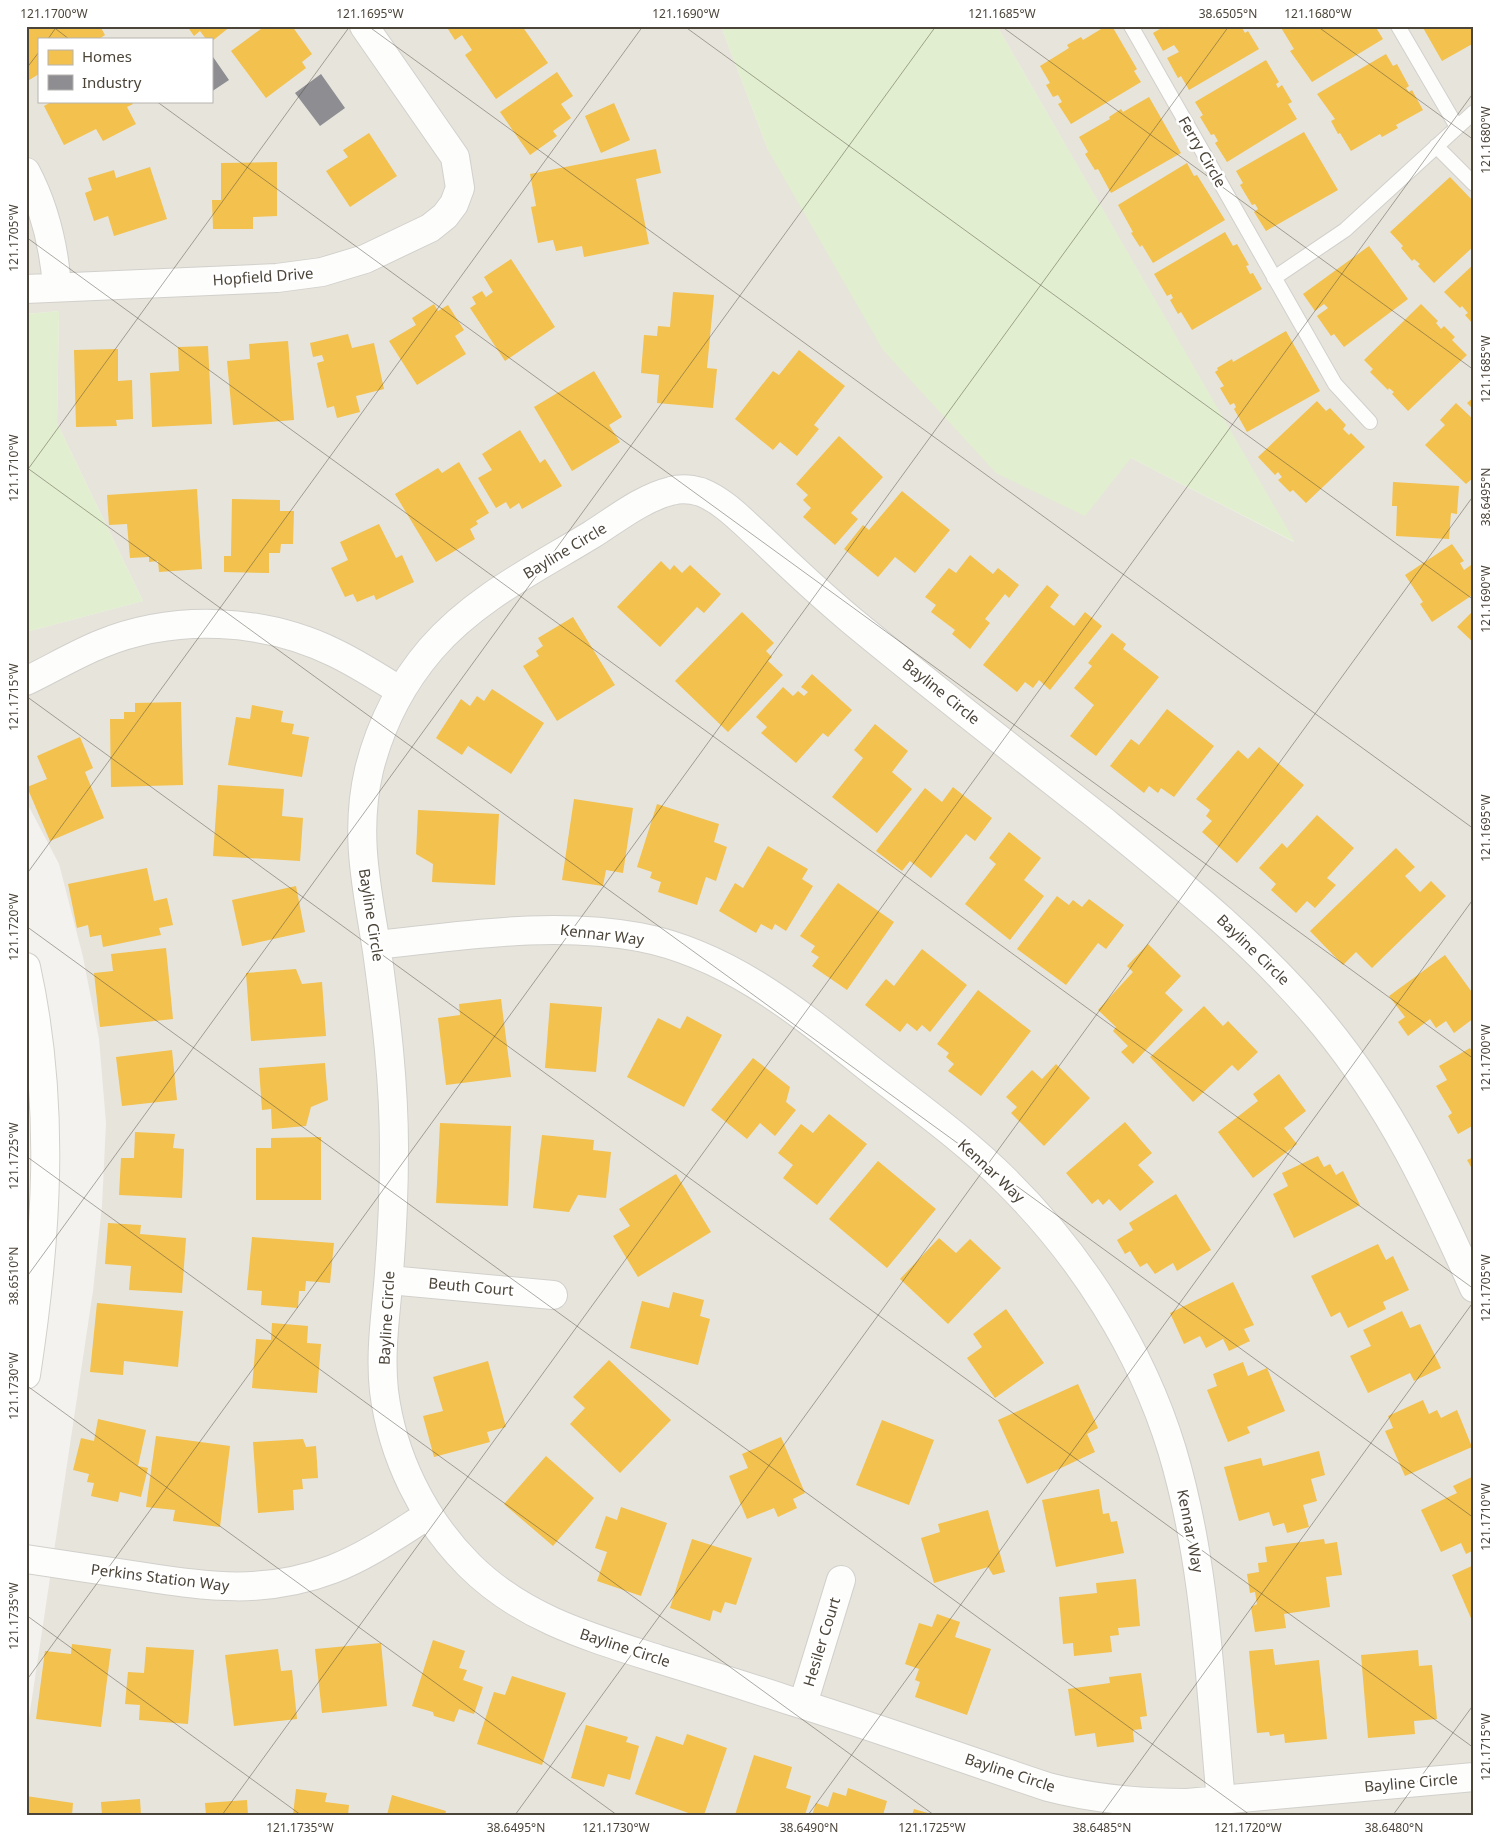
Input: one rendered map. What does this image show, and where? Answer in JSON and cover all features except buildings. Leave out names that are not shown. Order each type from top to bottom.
[{"type":"street","name":"Hopfield Drive","points":[[26,289],[276,278],[322,272],[365,259],[430,228],[445,216],[454,204],[460,188],[455,157],[364,26]]},
{"type":"street","points":[[26,172],[49,231],[55,259],[57,287]]},
{"type":"street","name":"Bayline Circle","points":[[1474,1288],[1429,1188],[1399,1132],[1360,1072],[1328,1029],[1287,982],[1242,937],[1185,887],[846,616],[716,500],[689,489],[672,490],[626,513],[485,599],[454,625],[426,655],[401,691],[380,734],[368,774],[362,814],[361,854],[387,1023],[394,1139],[389,1280],[382,1348],[384,1389],[391,1429],[412,1487],[444,1538],[472,1569],[503,1595],[538,1617],[576,1633],[803,1704],[1048,1787],[1081,1795],[1148,1803],[1221,1801],[1474,1777]]},
{"type":"street","points":[[26,681],[101,644],[139,632],[180,625],[220,624],[279,632],[317,645],[336,653],[401,691]]},
{"type":"street","name":"Kennar Way","points":[[376,945],[540,929],[581,929],[642,938],[700,956],[738,972],[789,1005],[972,1150],[1006,1180],[1052,1231],[1092,1285],[1117,1324],[1147,1384],[1171,1448],[1189,1514],[1199,1582],[1221,1801]]},
{"type":"street","points":[[26,967],[41,1052],[47,1154],[34,1250],[26,1375]]},
{"type":"street","name":"Beuth Court","points":[[389,1280],[553,1295]]},
{"type":"street","name":"Perkins Station Way","points":[[26,1559],[197,1585],[253,1587],[280,1584],[334,1569],[359,1558],[428,1515]]},
{"type":"street","name":"Hesiler Court","points":[[803,1704],[842,1580]]},
{"type":"lane","name":"Ferry Circle","points":[[1131,26],[1335,384],[1370,422]]},
{"type":"lane","points":[[1398,26],[1457,127]]},
{"type":"lane","points":[[1274,278],[1345,230],[1474,112]]},
{"type":"lane","points":[[1436,146],[1474,184]]},
{"type":"shaded area","points":[[26,26],[721,26],[768,150],[1131,458],[1294,542],[997,26],[1474,26],[1474,1815],[26,1815],[26,1738],[93,1291],[102,1205],[106,1123],[99,1039],[83,957],[59,864],[26,801],[26,632],[143,601],[57,423],[59,311],[26,314]]},
{"type":"green space","points":[[721,26],[997,26],[1295,542],[1131,458],[1085,516],[996,473],[883,350],[768,150]]},
{"type":"green space","points":[[59,311],[57,423],[143,601],[26,632],[26,314]]}]
